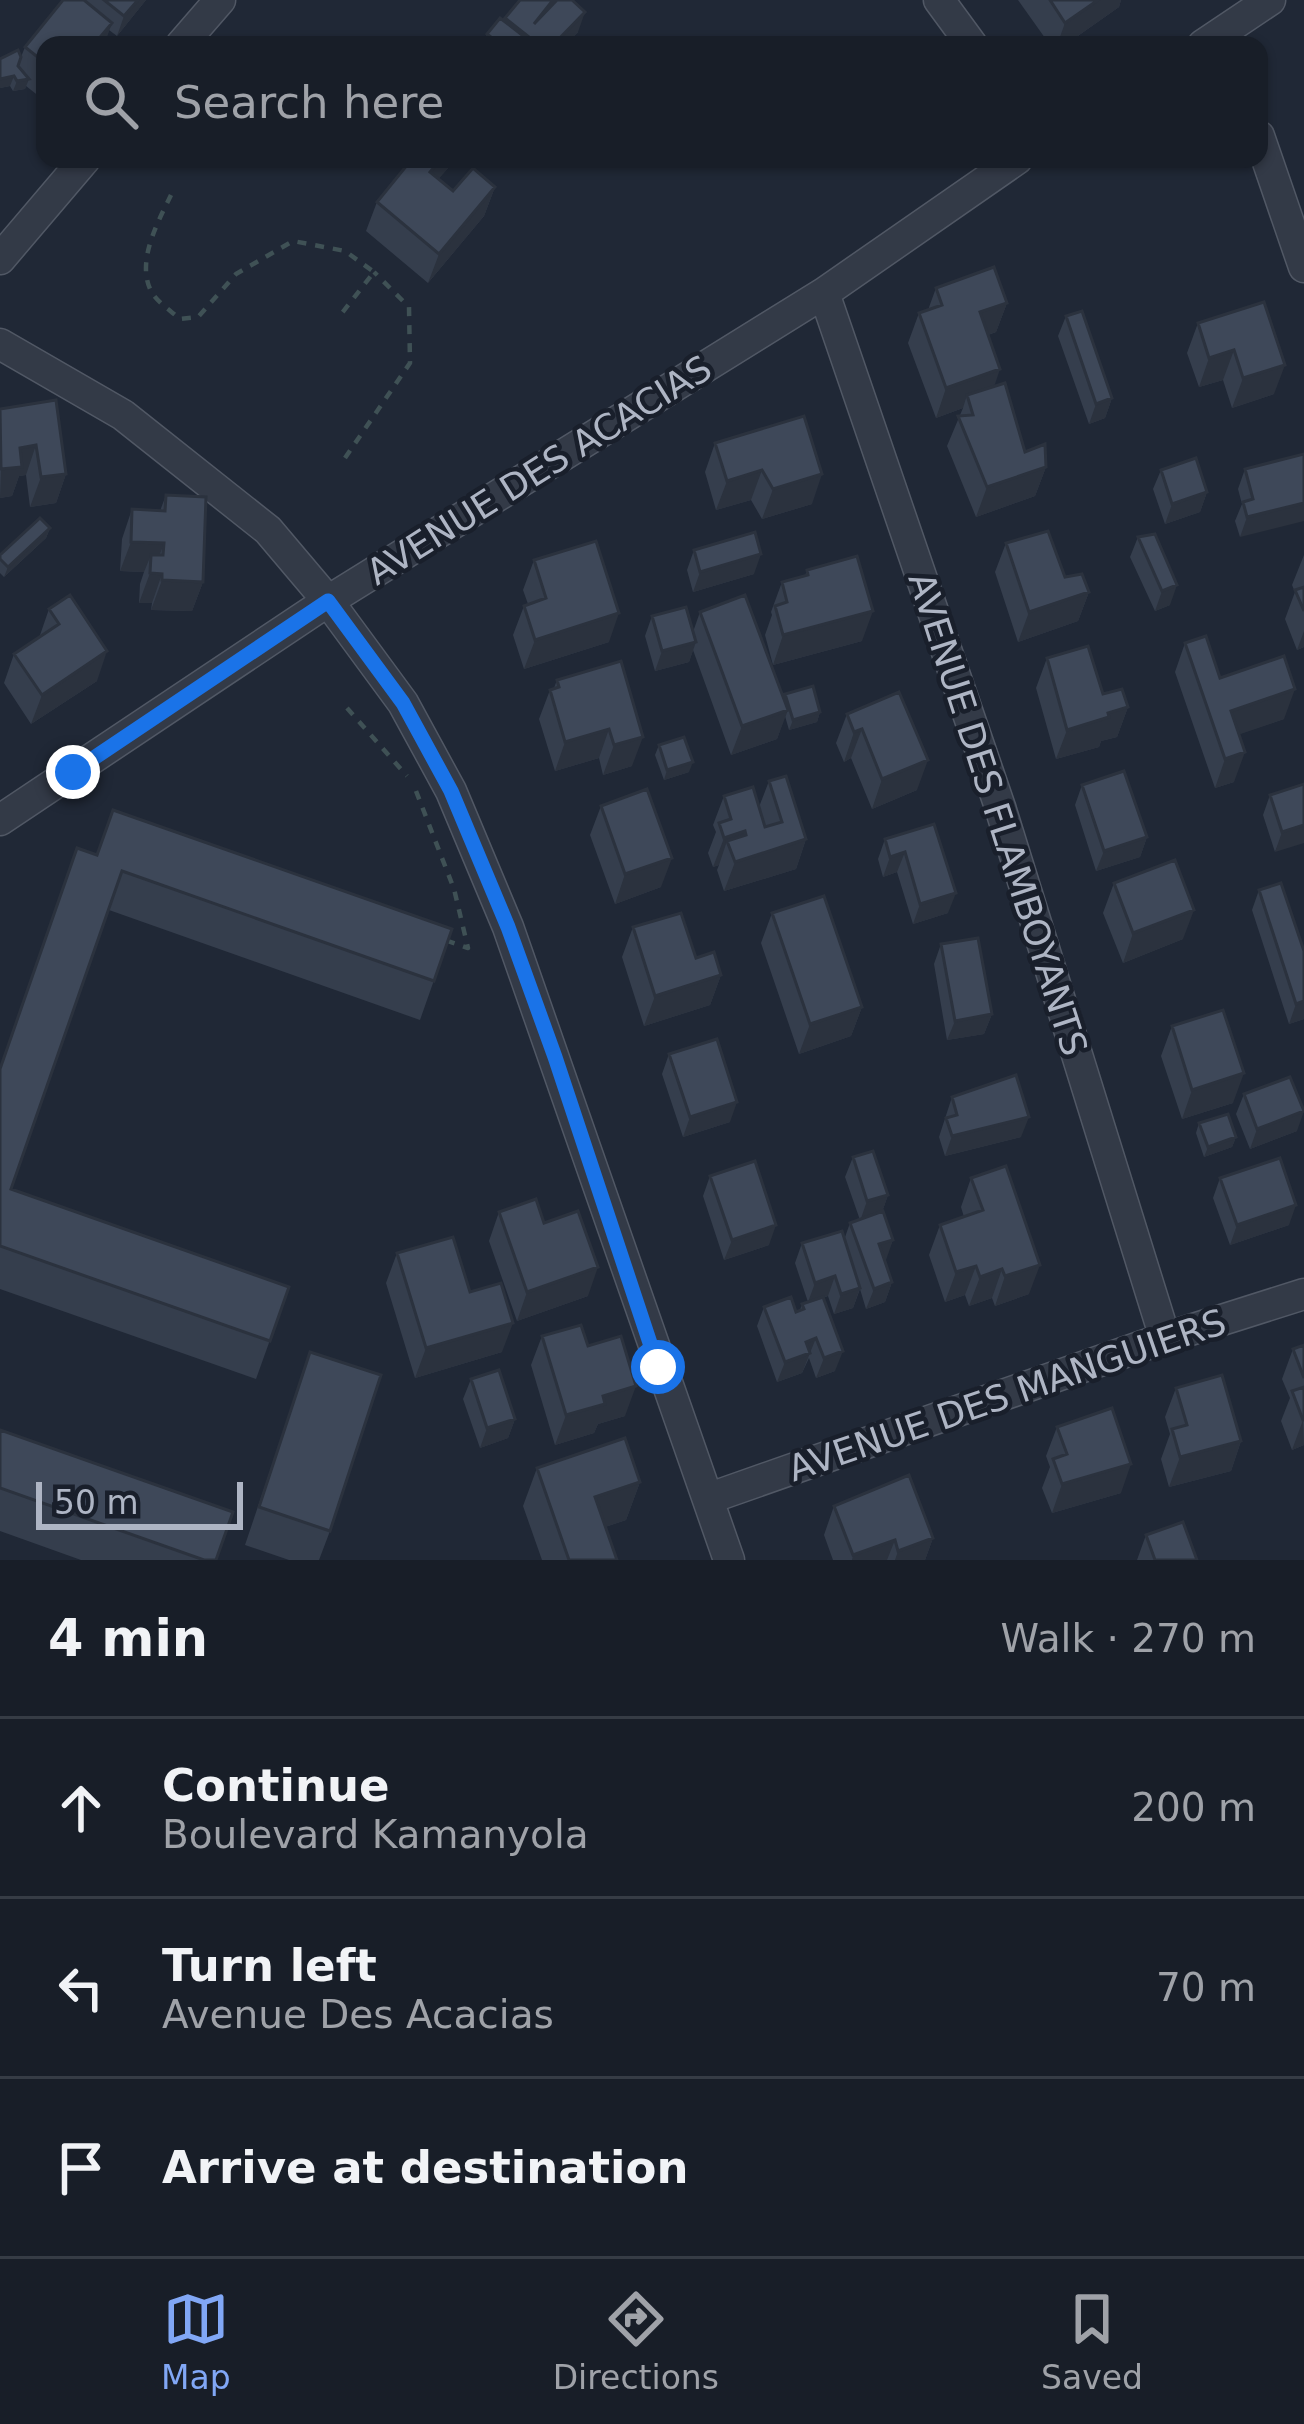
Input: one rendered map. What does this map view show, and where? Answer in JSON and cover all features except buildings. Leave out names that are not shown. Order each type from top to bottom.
[{"type":"street","points":[[190,36],[220,0]]},
{"type":"street","points":[[939,0],[965,36]]},
{"type":"street","points":[[1224,36],[1270,0]]},
{"type":"street","points":[[1268,162],[1304,267]]},
{"type":"street","points":[[0,259],[77,168]]},
{"type":"street","name":"AVENUE DES ACACIAS","points":[[0,820],[328,601],[824,293],[1004,168]]},
{"type":"street","name":"AVENUE DES FLAMBOYANTS","points":[[824,293],[1000,807],[1165,1338]]},
{"type":"street","points":[[0,344],[123,416],[268,530],[328,601],[403,703],[451,791],[508,927],[729,1560]]},
{"type":"street","name":"AVENUE DES MANGUIERS","points":[[710,1498],[1304,1294]]},
{"type":"path","points":[[171,195],[154,229],[146,266],[152,293],[180,319],[198,317],[236,274],[293,241],[345,251],[410,307],[410,363],[345,458]]},
{"type":"path","points":[[342,313],[374,272]]},
{"type":"path","points":[[347,708],[412,781],[454,889],[468,947],[424,932]]},
{"type":"route","points":[[73,772],[328,601],[403,703],[451,791],[555,1057],[658,1367]]}]
